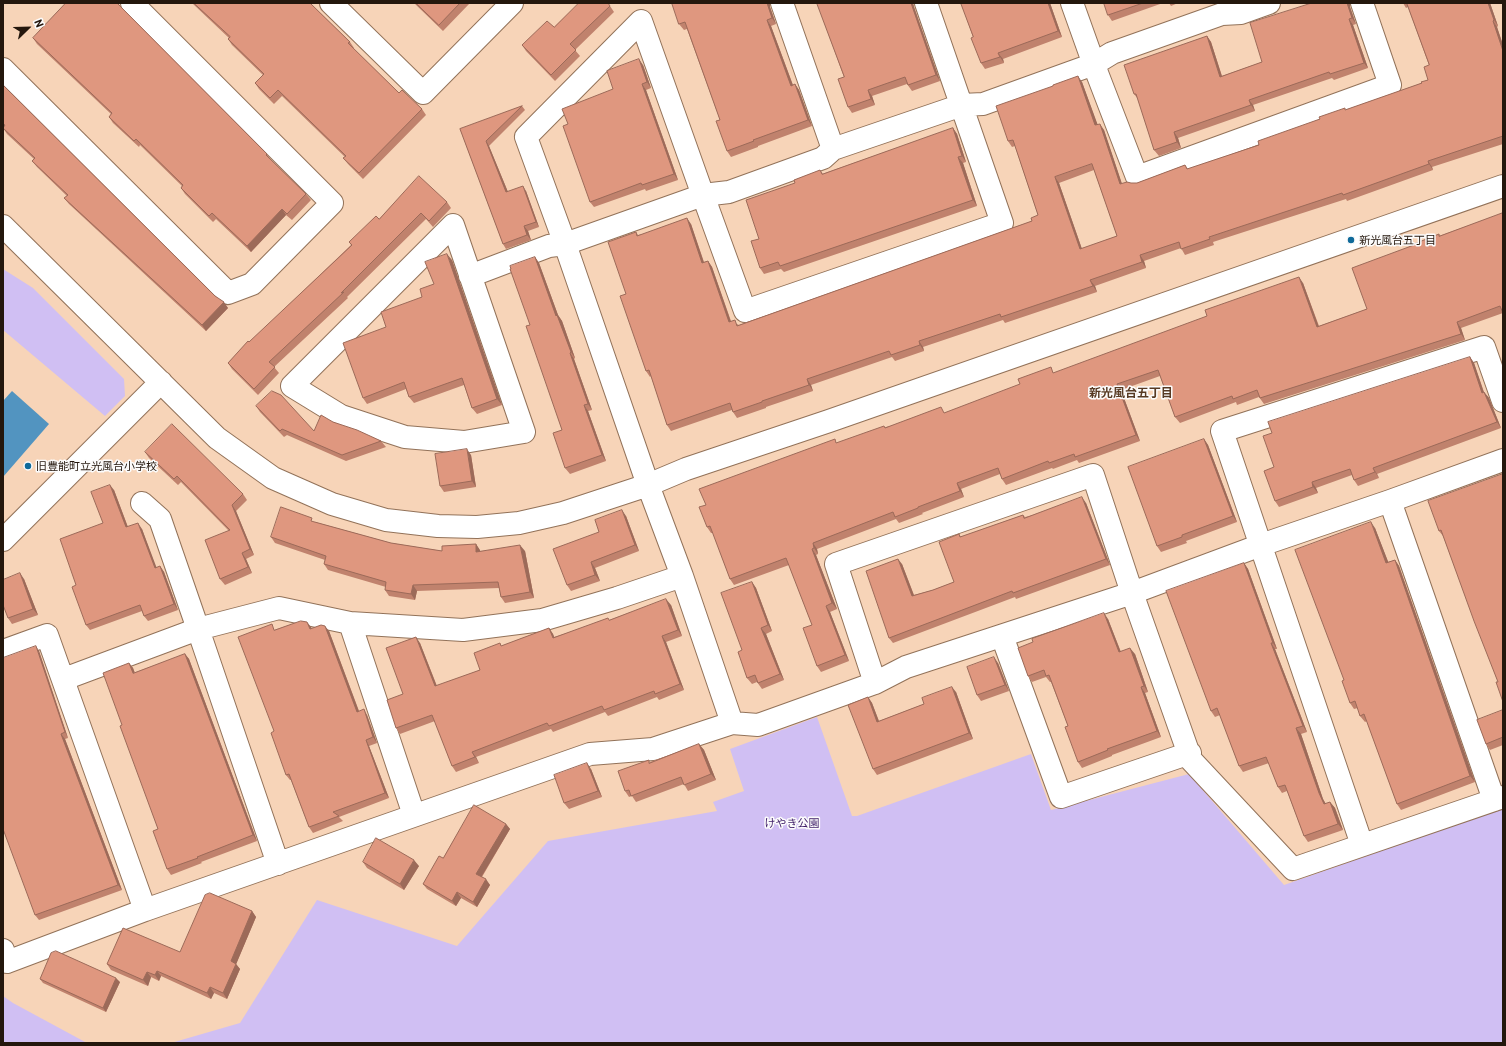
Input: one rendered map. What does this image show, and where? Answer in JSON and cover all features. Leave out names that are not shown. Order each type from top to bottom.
[{"type":"street","points":[[3,69],[228,293],[252,284],[332,203],[132,3]]},
{"type":"street","points":[[331,3],[423,93],[512,3]]},
{"type":"street","points":[[782,3],[834,149]]},
{"type":"street","points":[[732,723],[682,576],[648,485],[565,244],[526,137],[641,21],[745,311],[1002,223],[926,3]]},
{"type":"street","points":[[1072,3],[1137,177],[1390,85],[1362,3]]},
{"type":"street","points":[[470,276],[549,246],[565,244],[703,195],[729,192],[823,158],[834,149],[962,105],[983,104],[1094,64],[1112,53],[1220,9],[1241,13],[1269,3]]},
{"type":"street","points":[[3,226],[218,438],[273,478],[332,504],[386,520],[438,526],[477,527],[519,523],[563,513],[648,485],[686,469],[911,393],[1503,186]]},
{"type":"street","points":[[453,225],[470,276],[524,432],[464,442],[404,437],[341,416],[292,386],[453,225]]},
{"type":"street","points":[[1362,845],[1222,431],[1484,347],[1503,401]]},
{"type":"street","points":[[3,540],[161,382]]},
{"type":"street","points":[[3,950],[7,962],[146,910],[590,754],[653,748],[732,723],[758,725],[875,683],[906,667],[1132,593],[1260,545],[1390,501],[1503,460]]},
{"type":"street","points":[[875,683],[836,564],[1093,475],[1132,593],[1190,753],[1191,760],[1293,870],[1498,798],[1390,501]]},
{"type":"street","points":[[142,503],[160,519],[278,864]]},
{"type":"street","points":[[64,679],[198,629],[278,608],[350,623],[463,630],[542,620],[617,598],[682,576]]},
{"type":"street","points":[[350,623],[414,815]]},
{"type":"street","points":[[3,650],[47,635],[146,910]]},
{"type":"street","points":[[1002,636],[1061,797],[1190,753]]},
{"type":"green space","points":[[3,269],[33,288],[124,379],[125,396],[105,416],[3,330]]},
{"type":"green space","name":"けやき公園","points":[[817,717],[852,816],[857,816],[1031,754],[1051,810],[1189,774],[1284,885],[1503,808],[1503,1043],[171,1043],[240,1023],[317,900],[457,946],[548,841],[717,811],[713,802],[744,791],[730,749]]},
{"type":"green space","points":[[3,996],[13,1003],[87,1043],[3,1043]]},
{"type":"water","points":[[12,391],[49,424],[3,477],[3,401]]},
{"type":"building","points":[[66,3],[117,3],[306,194],[287,214],[282,209],[247,246],[212,213],[209,216],[181,188],[183,185],[136,139],[134,141],[109,117],[112,113],[33,38]]},
{"type":"building","points":[[194,3],[310,3],[399,93],[402,90],[422,109],[359,173],[343,158],[346,156],[278,90],[270,98],[255,83],[264,74],[228,39],[230,37]]},
{"type":"building","points":[[416,3],[460,3],[439,25]]},
{"type":"building","points":[[579,3],[608,3],[610,6],[570,44],[576,50],[551,75],[522,45],[547,21],[554,27]]},
{"type":"building","points":[[672,3],[767,3],[772,18],[767,20],[791,86],[795,84],[808,120],[727,151],[716,121],[720,120],[685,22],[679,24]]},
{"type":"building","points":[[817,3],[911,3],[936,75],[908,85],[905,77],[868,90],[871,99],[848,107],[838,79],[844,77]]},
{"type":"building","points":[[961,3],[1048,3],[1058,31],[998,53],[1000,57],[981,63],[971,38],[973,37]]},
{"type":"building","points":[[1104,3],[1143,3],[1108,15]]},
{"type":"building","points":[[1312,3],[1347,3],[1352,18],[1349,19],[1364,63],[1330,74],[1329,72],[1249,100],[1251,105],[1174,132],[1177,142],[1154,150],[1136,94],[1134,94],[1124,65],[1207,36],[1220,77],[1262,62],[1250,23]]},
{"type":"building","points":[[1407,3],[1488,3],[1503,51],[1503,136],[1428,161],[1429,164],[1343,195],[1342,193],[1209,237],[1210,239],[1181,249],[1179,242],[1140,255],[1142,262],[1090,280],[1093,286],[1001,317],[1000,314],[919,341],[920,345],[891,355],[889,351],[807,379],[809,385],[762,402],[733,412],[730,403],[667,425],[649,370],[646,371],[620,296],[626,294],[608,242],[636,232],[637,236],[687,218],[702,263],[708,261],[729,322],[735,320],[737,326],[1032,221],[1031,218],[1038,215],[1013,140],[1008,141],[996,106],[1078,76],[1095,125],[1100,124],[1120,184],[1127,182],[1137,183],[1185,165],[1187,169],[1259,145],[1258,141],[1320,119],[1319,117],[1345,108],[1345,110],[1422,83],[1421,82],[1428,80],[1424,67],[1429,65]],"holes":[[[1092,164],[1117,236],[1080,249],[1055,177]]]},
{"type":"building","points":[[639,59],[647,82],[642,84],[674,174],[642,185],[641,183],[590,202],[563,126],[568,124],[562,109],[613,89],[607,71]]},
{"type":"building","points":[[3,85],[215,296],[224,302],[202,325],[64,198],[68,195],[32,161],[35,158],[3,128],[5,125],[3,124]]},
{"type":"building","points":[[522,106],[486,141],[506,192],[523,186],[536,222],[524,226],[527,235],[503,244],[460,129]]},
{"type":"building","points":[[953,128],[962,156],[958,157],[973,200],[780,266],[778,262],[760,268],[751,241],[759,239],[746,200],[795,183],[794,180],[820,170],[822,174]]},
{"type":"building","points":[[419,176],[447,202],[429,221],[421,213],[341,293],[344,292],[269,362],[275,367],[254,389],[228,363],[248,341],[249,342],[352,245],[349,242],[376,216],[379,219]]},
{"type":"building","points":[[1503,213],[1503,313],[1500,306],[1457,322],[1461,334],[1260,398],[1257,390],[1233,399],[1232,396],[1175,417],[1158,370],[1117,384],[1136,435],[1075,457],[1074,454],[1049,463],[1048,461],[1002,479],[998,468],[957,483],[960,491],[895,517],[893,512],[813,543],[814,548],[812,549],[832,603],[826,606],[845,655],[817,666],[803,628],[812,625],[786,558],[730,579],[710,526],[707,527],[699,507],[706,505],[699,489],[835,439],[836,443],[884,426],[885,428],[941,407],[944,413],[1020,384],[1018,379],[1051,367],[1053,373],[1207,316],[1205,310],[1299,277],[1317,327],[1367,309],[1352,268],[1439,234],[1439,236]]},
{"type":"building","points":[[447,254],[497,399],[472,408],[462,378],[409,397],[404,382],[363,398],[343,343],[386,327],[381,312],[422,297],[420,289],[434,284],[425,262]]},
{"type":"building","points":[[535,257],[556,316],[557,315],[571,352],[570,353],[588,404],[584,405],[602,455],[565,468],[553,433],[562,430],[526,326],[530,325],[510,269],[510,266]]},
{"type":"building","points":[[1470,357],[1482,393],[1484,392],[1497,422],[1373,468],[1375,472],[1354,480],[1350,469],[1312,482],[1313,487],[1275,501],[1264,471],[1274,467],[1263,436],[1272,433],[1268,422]]},
{"type":"building","points":[[272,391],[281,395],[314,431],[321,415],[333,422],[357,430],[381,441],[342,455],[282,429],[280,431],[256,406]]},
{"type":"building","points":[[172,424],[243,494],[232,505],[250,549],[242,553],[248,567],[220,579],[205,540],[230,530],[177,476],[174,479],[145,452]]},
{"type":"building","points":[[1204,439],[1233,516],[1157,546],[1128,467]]},
{"type":"building","points":[[467,449],[472,481],[440,486],[435,454]]},
{"type":"building","points":[[1503,474],[1503,702],[1496,682],[1498,682],[1441,530],[1439,531],[1428,501]]},
{"type":"building","points":[[110,485],[126,527],[138,523],[155,568],[160,566],[174,604],[144,616],[140,605],[86,625],[72,587],[76,585],[60,539],[103,523],[91,492]]},
{"type":"building","points":[[1082,497],[1106,559],[1013,593],[1012,591],[889,638],[866,571],[898,559],[912,596],[933,590],[954,582],[939,542],[959,534],[960,537],[1023,515],[1024,518]]},
{"type":"building","points":[[281,507],[312,518],[311,521],[391,543],[442,551],[442,546],[476,544],[476,552],[520,545],[530,592],[501,597],[498,582],[413,585],[411,594],[385,590],[386,582],[324,564],[326,556],[271,537]]},
{"type":"building","points":[[622,510],[635,545],[591,562],[595,575],[567,585],[553,549],[599,532],[595,520]]},
{"type":"building","points":[[1371,522],[1386,563],[1395,560],[1470,776],[1397,804],[1364,714],[1360,716],[1355,701],[1350,703],[1342,681],[1344,680],[1295,550]]},
{"type":"building","points":[[1244,563],[1273,643],[1271,643],[1303,726],[1296,728],[1319,793],[1324,804],[1330,802],[1338,824],[1304,836],[1285,785],[1278,787],[1266,757],[1239,766],[1217,708],[1211,711],[1166,591]]},
{"type":"building","points":[[20,573],[33,609],[8,618],[3,605],[3,580]]},
{"type":"building","points":[[752,582],[768,625],[761,628],[780,674],[758,683],[755,675],[747,678],[738,652],[742,650],[721,593]]},
{"type":"building","points":[[666,599],[678,630],[662,636],[680,684],[655,694],[654,691],[604,710],[602,706],[549,726],[547,723],[472,752],[475,757],[452,766],[432,715],[396,728],[387,700],[403,694],[386,648],[416,637],[435,686],[480,670],[474,653],[500,643],[501,646],[549,628],[553,638],[608,618],[609,620]]},
{"type":"building","points":[[1104,613],[1119,652],[1130,648],[1144,686],[1141,687],[1157,731],[1107,749],[1108,750],[1078,762],[1065,727],[1068,726],[1049,675],[1046,676],[1044,670],[1028,676],[1018,648],[1033,642],[1032,639]]},
{"type":"building","points":[[301,621],[307,622],[310,629],[321,625],[325,626],[357,712],[364,709],[373,737],[366,740],[385,793],[333,812],[339,816],[309,827],[289,774],[286,775],[271,733],[274,731],[238,637],[272,624],[274,630]]},
{"type":"building","points":[[36,646],[65,732],[61,734],[118,885],[35,915],[3,829],[3,658]]},
{"type":"building","points":[[185,654],[253,835],[167,869],[153,831],[158,829],[120,726],[122,725],[103,673],[129,663],[133,673]]},
{"type":"building","points":[[994,657],[1005,685],[977,695],[967,667]]},
{"type":"building","points":[[952,687],[969,733],[873,769],[848,705],[868,697],[877,722],[924,704],[922,698]]},
{"type":"building","points":[[1503,710],[1503,737],[1486,744],[1477,720]]},
{"type":"building","points":[[699,744],[711,774],[684,785],[681,777],[631,796],[629,790],[625,791],[618,771],[649,760],[649,763]]},
{"type":"building","points":[[587,763],[598,791],[564,803],[554,775]]},
{"type":"building","points":[[474,805],[506,824],[476,874],[486,879],[473,902],[457,892],[452,901],[423,884],[439,856],[443,858]]},
{"type":"building","points":[[376,838],[414,860],[400,884],[363,862]]},
{"type":"building","points":[[210,893],[252,911],[231,961],[236,964],[223,993],[210,987],[207,993],[157,971],[155,975],[147,972],[143,980],[107,964],[123,928],[180,952],[205,895]]},
{"type":"building","points":[[56,951],[116,978],[103,1008],[40,979],[51,953]]},
{"type":"place","name":"新光風台五丁目","points":[[1351,240]]},
{"type":"place","name":"旧豊能町立光風台小学校","points":[[28,466]]},
{"type":"district","name":"新光風台五丁目","points":[[1131,393]]}]
